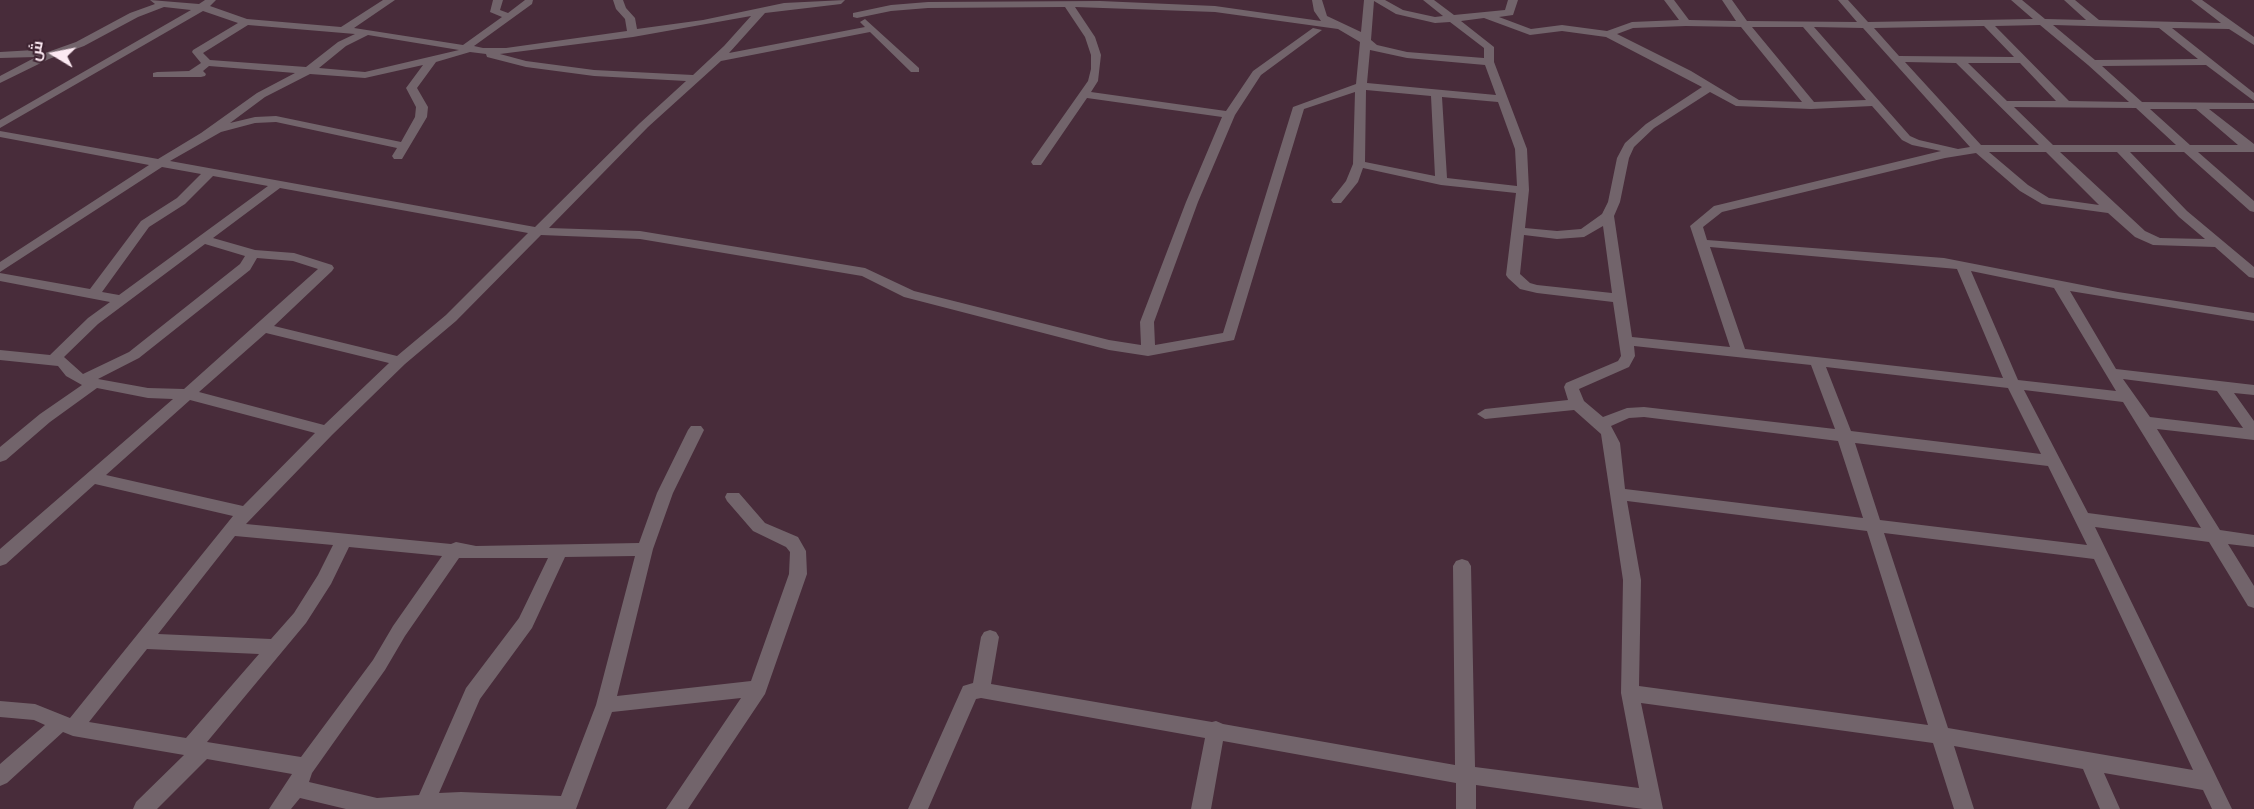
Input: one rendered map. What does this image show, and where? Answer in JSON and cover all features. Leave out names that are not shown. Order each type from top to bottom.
[{"type":"street","points":[[0,125],[187,17],[211,0]]},
{"type":"street","points":[[345,29],[390,0]]},
{"type":"street","points":[[498,0],[495,12],[509,16]]},
{"type":"street","points":[[618,0],[621,9],[630,18],[633,34]]},
{"type":"street","points":[[1317,0],[1320,15],[1337,26]]},
{"type":"street","points":[[1337,200],[1352,182],[1359,164],[1361,86],[1369,0]]},
{"type":"street","points":[[1378,0],[1413,17],[1451,20],[1509,13],[1513,0]]},
{"type":"street","points":[[1428,0],[1451,20],[1485,42],[1490,51],[1489,62],[1521,149],[1523,190],[1520,231],[1512,271],[1520,283],[1537,290],[1620,298]]},
{"type":"street","points":[[1669,0],[1686,23]]},
{"type":"street","points":[[1727,0],[1811,106]]},
{"type":"street","points":[[1843,0],[1897,59],[1971,150],[2046,201],[2112,210]]},
{"type":"street","points":[[2016,0],[2092,63],[2186,147],[2248,197],[2254,208]]},
{"type":"street","points":[[2069,0],[2096,23]]},
{"type":"street","points":[[2196,0],[2254,42]]},
{"type":"street","points":[[192,74],[207,63],[348,76],[365,75],[455,53],[520,50],[633,34],[807,3],[840,1],[915,70]]},
{"type":"street","points":[[0,80],[45,57],[80,44],[159,2],[216,10],[246,22],[345,29],[483,51],[501,59],[544,67],[627,76],[696,78]]},
{"type":"street","points":[[465,48],[529,2]]},
{"type":"street","points":[[857,15],[880,5],[1006,2],[1215,9],[1337,26],[1354,32],[1373,47],[1394,53],[1489,62]]},
{"type":"street","points":[[1037,162],[1093,81],[1096,69],[1096,55],[1084,25],[1068,4]]},
{"type":"street","points":[[0,777],[67,725],[143,641],[231,529],[327,431],[400,361],[452,318],[536,231],[644,125],[717,58],[761,11]]},
{"type":"street","points":[[1484,15],[1530,32],[1562,28],[1608,34],[1710,87],[1736,104],[1811,106],[1874,103]]},
{"type":"street","points":[[207,63],[197,52],[246,22]]},
{"type":"street","points":[[1608,34],[1632,25],[1686,23],[1866,25],[2041,22],[2254,30]]},
{"type":"street","points":[[1987,23],[2065,104]]},
{"type":"street","points":[[1806,24],[1906,138],[1916,143],[1971,150],[2251,148]]},
{"type":"street","points":[[2162,25],[2254,98]]},
{"type":"street","points":[[717,58],[872,29]]},
{"type":"street","points":[[1148,351],[1147,322],[1192,202],[1229,115],[1257,73],[1317,30]]},
{"type":"street","points":[[0,268],[206,134],[261,94],[307,71],[342,45],[367,32]]},
{"type":"street","points":[[0,55],[34,52],[45,57]]},
{"type":"street","points":[[1897,59],[2022,60]]},
{"type":"street","points":[[398,156],[421,117],[422,107],[411,88],[432,60]]},
{"type":"street","points":[[1959,60],[2112,210],[2140,234],[2158,242],[2218,243]]},
{"type":"street","points":[[2092,63],[2209,62]]},
{"type":"street","points":[[157,75],[204,75]]},
{"type":"street","points":[[0,134],[536,231],[640,235],[865,272],[909,294],[1109,345],[1148,351],[1229,338],[1299,107],[1361,86],[1502,99]]},
{"type":"street","points":[[1520,231],[1557,235],[1584,233],[1608,216],[1614,202],[1623,158],[1629,145],[1650,126],[1710,87]]},
{"type":"street","points":[[1436,93],[1441,181]]},
{"type":"street","points":[[1084,94],[1229,115]]},
{"type":"street","points":[[2003,104],[2254,106]]},
{"type":"street","points":[[2199,106],[2251,148]]},
{"type":"street","points":[[206,134],[231,125],[276,119],[306,128],[405,146]]},
{"type":"street","points":[[2120,148],[2183,214],[2254,273]]},
{"type":"street","points":[[1739,352],[1696,226],[1718,209],[1971,150]]},
{"type":"street","points":[[1359,164],[1441,181],[1523,190]]},
{"type":"street","points":[[94,293],[145,224],[181,201],[209,172]]},
{"type":"street","points":[[53,360],[93,321],[277,185]]},
{"type":"street","points":[[918,809],[970,692],[981,690],[1216,729],[1464,775],[1652,804],[1630,693],[1632,579],[1620,515],[1620,494],[1612,443],[1601,423],[1577,404],[1571,387],[1624,364],[1628,356],[1608,216]]},
{"type":"street","points":[[0,559],[263,328],[327,268],[294,257],[252,254],[232,246],[203,240]]},
{"type":"street","points":[[1702,243],[1910,258],[1962,265],[2061,286],[2254,317]]},
{"type":"street","points":[[0,456],[89,381],[134,355],[245,267],[252,254]]},
{"type":"street","points":[[1962,265],[2013,384],[2083,519],[2097,553],[2222,809]]},
{"type":"street","points":[[0,277],[123,300]]},
{"type":"street","points":[[2061,286],[2111,373],[2145,422],[2254,601]]},
{"type":"street","points":[[263,328],[400,361]]},
{"type":"street","points":[[1627,341],[2126,396]]},
{"type":"street","points":[[0,355],[63,362],[71,373],[89,381],[148,393],[187,394],[327,431]]},
{"type":"street","points":[[1817,361],[1875,527],[1964,809]]},
{"type":"street","points":[[2111,373],[2254,390]]},
{"type":"street","points":[[2221,386],[2254,433]]},
{"type":"street","points":[[1485,414],[1577,404]]},
{"type":"street","points":[[1601,423],[1627,413],[1644,412],[2052,461]]},
{"type":"street","points":[[2145,422],[2254,433]]},
{"type":"street","points":[[296,788],[377,807],[425,802],[566,808],[605,705],[645,549],[666,493],[696,430]]},
{"type":"street","points":[[93,477],[246,513]]},
{"type":"street","points":[[1620,494],[2097,553]]},
{"type":"street","points":[[676,809],[758,688],[798,574],[798,551],[792,542],[759,527],[732,497]]},
{"type":"street","points":[[2083,519],[2254,541]]},
{"type":"street","points":[[231,529],[456,549],[476,553],[645,549]]},
{"type":"street","points":[[144,809],[198,748],[300,618],[325,579],[343,540]]},
{"type":"street","points":[[279,809],[296,788],[305,767],[379,665],[399,631],[456,549]]},
{"type":"street","points":[[425,802],[473,694],[526,623],[560,550]]},
{"type":"street","points":[[1462,566],[1466,809]]},
{"type":"street","points":[[981,690],[990,637]]},
{"type":"street","points":[[143,641],[275,647]]},
{"type":"street","points":[[605,705],[758,688]]},
{"type":"street","points":[[1630,693],[1939,735],[2209,782]]},
{"type":"street","points":[[0,709],[35,712],[67,725],[305,767]]},
{"type":"street","points":[[1201,809],[1216,729]]},
{"type":"street","points":[[2089,761],[2110,809]]}]
